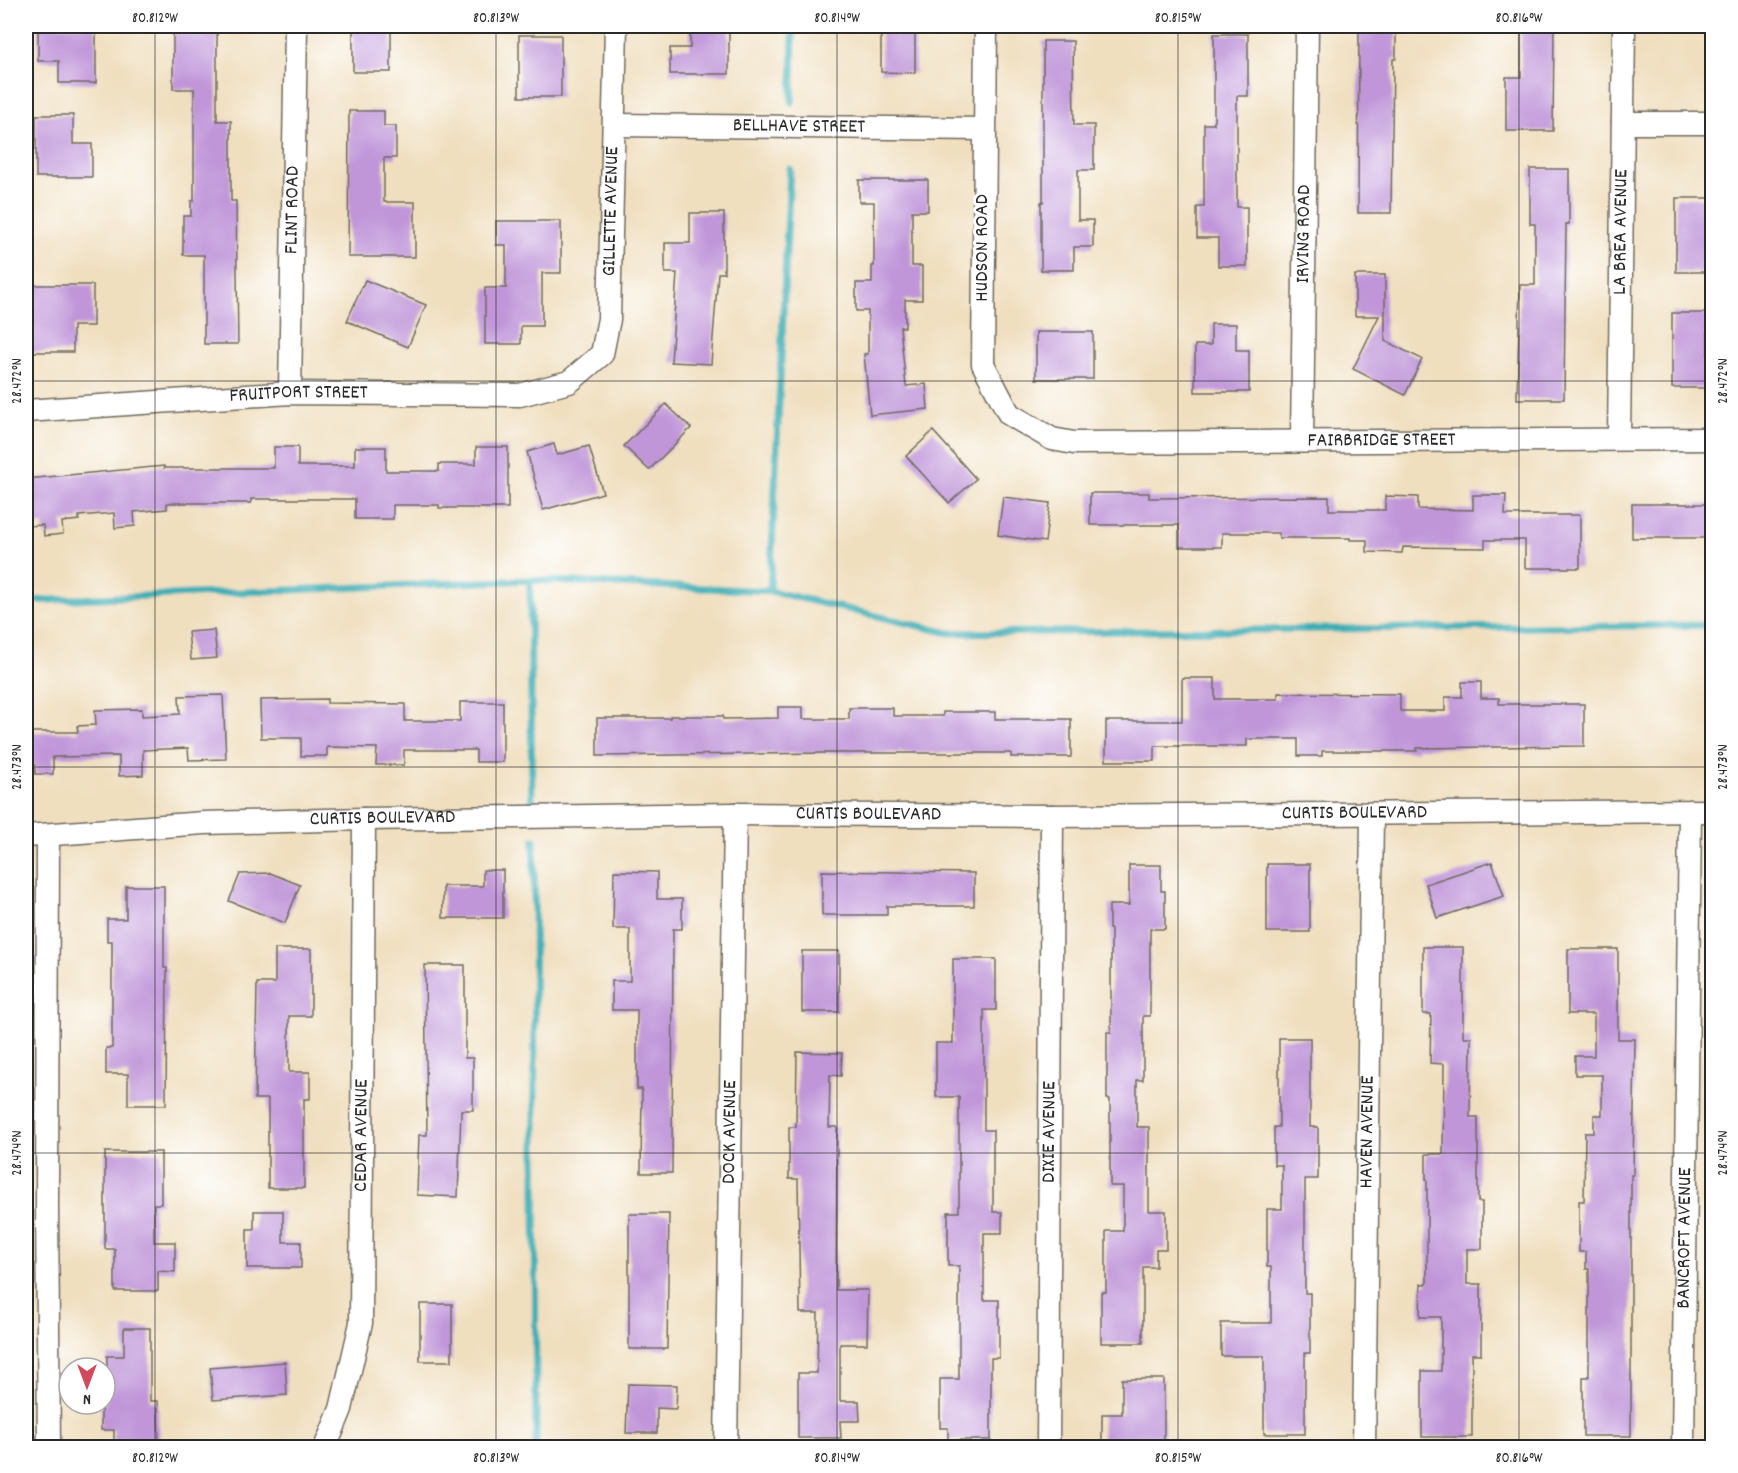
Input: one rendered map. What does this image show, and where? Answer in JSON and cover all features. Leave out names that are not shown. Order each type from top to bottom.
[{"type":"street","name":"FLINT ROAD","points":[[291,393],[296,26]]},
{"type":"street","name":"GILLETTE AVENUE","points":[[569,382],[602,354],[609,319],[616,26]]},
{"type":"street","name":"HUDSON ROAD","points":[[986,26],[983,129],[983,364],[1009,414],[1052,439]]},
{"type":"street","name":"IRVING ROAD","points":[[1302,441],[1306,26]]},
{"type":"street","name":"LA BREA AVENUE","points":[[1619,439],[1624,26]]},
{"type":"street","points":[[1623,123],[1713,123]]},
{"type":"street","name":"BELLHAVE STREET","points":[[615,125],[983,129]]},
{"type":"street","name":"FRUITPORT STREET","points":[[26,411],[291,393],[520,395],[569,382]]},
{"type":"street","name":"FAIRBRIDGE STREET","points":[[1052,439],[1074,443],[1713,439]]},
{"type":"street","name":"CURTIS BOULEVARD","points":[[26,836],[204,823],[364,819],[735,814],[1052,816],[1701,811]]},
{"type":"street","name":"BANCROFT AVENUE","points":[[1683,1448],[1701,811]]},
{"type":"street","name":"DOCK AVENUE","points":[[726,1448],[735,814]]},
{"type":"street","name":"HAVEN AVENUE","points":[[1364,1448],[1372,814]]},
{"type":"street","name":"DIXIE AVENUE","points":[[1048,1448],[1052,816]]},
{"type":"street","name":"CEDAR AVENUE","points":[[325,1448],[341,1409],[361,1323],[364,819]]},
{"type":"street","points":[[48,835],[36,1208],[50,1448]]},
{"type":"building","points":[[38,26],[96,26],[96,83],[59,83],[59,61],[38,61]]},
{"type":"building","points":[[353,26],[391,26],[391,72],[353,72]]},
{"type":"building","points":[[690,26],[729,26],[729,74],[670,74],[670,48],[690,48]]},
{"type":"building","points":[[881,26],[915,26],[915,73],[881,72]]},
{"type":"building","points":[[1359,26],[1396,26],[1396,59],[1393,59],[1391,213],[1358,213]]},
{"type":"building","points":[[1521,26],[1554,26],[1553,131],[1506,131],[1506,77],[1521,77]]},
{"type":"building","points":[[173,27],[217,27],[217,121],[231,121],[231,201],[236,201],[238,344],[204,344],[204,255],[183,255],[183,216],[191,216],[191,201],[194,201],[194,89],[173,89]]},
{"type":"building","points":[[1214,34],[1248,34],[1248,96],[1237,96],[1237,207],[1247,207],[1247,266],[1218,266],[1218,238],[1197,238],[1197,207],[1204,207],[1204,124],[1214,124]]},
{"type":"building","points":[[519,35],[561,35],[561,97],[519,97]]},
{"type":"building","points":[[1043,41],[1073,41],[1074,125],[1094,125],[1094,170],[1078,170],[1078,220],[1093,220],[1093,247],[1074,247],[1074,270],[1041,270]]},
{"type":"building","points":[[349,111],[384,111],[384,126],[396,126],[396,158],[384,158],[384,202],[415,202],[415,257],[348,257]]},
{"type":"building","points":[[36,115],[73,115],[73,144],[92,144],[92,177],[36,177]]},
{"type":"building","points":[[1530,169],[1569,169],[1569,224],[1566,224],[1564,399],[1517,399],[1520,285],[1535,285],[1535,224],[1530,224]]},
{"type":"building","points":[[859,180],[928,180],[928,211],[912,211],[912,266],[922,266],[922,300],[905,300],[905,327],[900,327],[906,386],[926,384],[928,409],[870,415],[864,354],[868,354],[868,311],[856,311],[856,283],[872,283],[874,202],[859,202]]},
{"type":"building","points":[[1676,198],[1713,198],[1713,272],[1676,272]]},
{"type":"building","points":[[690,213],[724,213],[724,273],[718,273],[711,364],[671,362],[677,273],[665,273],[665,243],[690,243]]},
{"type":"building","points":[[496,221],[561,221],[561,273],[542,273],[542,326],[521,326],[521,344],[485,344],[485,288],[506,288],[506,245],[496,245]]},
{"type":"building","points":[[1355,275],[1385,275],[1385,341],[1422,359],[1405,395],[1353,369],[1379,316],[1355,316]]},
{"type":"building","points":[[365,280],[426,305],[408,347],[347,321]]},
{"type":"building","points":[[29,285],[93,285],[93,326],[73,326],[73,352],[29,352]]},
{"type":"building","points":[[1672,313],[1708,313],[1708,388],[1672,388]]},
{"type":"building","points":[[1211,324],[1236,324],[1236,350],[1249,350],[1249,392],[1195,392],[1195,345],[1211,345]]},
{"type":"building","points":[[1036,332],[1093,332],[1093,379],[1036,379]]},
{"type":"building","points":[[666,404],[691,428],[649,470],[624,446]]},
{"type":"building","points":[[933,431],[976,479],[949,503],[906,456]]},
{"type":"building","points":[[554,444],[557,455],[589,446],[603,493],[543,510],[527,452]]},
{"type":"building","points":[[274,447],[298,447],[298,466],[355,466],[355,447],[386,447],[386,471],[439,471],[439,464],[476,464],[476,447],[508,447],[508,508],[393,505],[393,519],[355,519],[355,499],[251,499],[251,503],[167,503],[167,509],[134,512],[135,526],[115,528],[114,513],[79,516],[79,520],[62,522],[63,534],[44,536],[43,525],[26,526],[26,479],[164,466],[164,468],[274,468]]},
{"type":"building","points":[[1090,493],[1149,493],[1149,498],[1329,497],[1329,510],[1385,510],[1385,496],[1418,497],[1418,509],[1473,510],[1473,495],[1506,495],[1505,515],[1580,515],[1580,568],[1525,568],[1525,540],[1485,540],[1485,548],[1403,547],[1402,553],[1367,552],[1367,540],[1350,540],[1350,538],[1279,538],[1279,533],[1222,533],[1222,547],[1179,547],[1179,525],[1090,525]]},
{"type":"building","points":[[1003,497],[1050,503],[1045,542],[998,535]]},
{"type":"building","points":[[1632,504],[1713,504],[1713,538],[1632,538]]},
{"type":"building","points":[[214,630],[217,658],[191,660],[188,632]]},
{"type":"building","points":[[1182,678],[1215,678],[1215,699],[1278,699],[1278,693],[1400,694],[1400,711],[1445,711],[1445,697],[1462,697],[1462,682],[1481,682],[1481,698],[1499,698],[1499,704],[1584,704],[1584,746],[1417,748],[1417,751],[1322,751],[1322,756],[1298,756],[1298,739],[1247,739],[1247,746],[1155,746],[1155,761],[1106,761],[1106,721],[1182,721]]},
{"type":"building","points":[[223,695],[226,759],[189,760],[188,748],[143,750],[143,775],[119,776],[119,756],[53,757],[53,774],[35,774],[35,765],[26,765],[26,732],[78,732],[77,726],[96,725],[95,710],[142,709],[142,716],[180,714],[179,696]]},
{"type":"building","points":[[327,699],[327,703],[405,704],[405,721],[460,721],[460,702],[503,702],[503,762],[476,762],[476,750],[404,750],[404,765],[376,765],[377,748],[327,747],[327,756],[301,756],[301,738],[261,738],[260,700]]},
{"type":"building","points":[[778,707],[803,707],[803,719],[849,719],[849,708],[893,708],[893,716],[943,716],[943,712],[995,712],[995,719],[1071,719],[1071,757],[1011,757],[1011,753],[597,756],[597,718],[723,716],[723,719],[778,718]]},
{"type":"building","points":[[1492,862],[1504,896],[1437,918],[1426,884]]},
{"type":"building","points":[[1267,864],[1310,864],[1310,932],[1267,932]]},
{"type":"building","points":[[1129,865],[1161,865],[1161,891],[1165,891],[1165,929],[1150,929],[1150,1016],[1143,1016],[1143,1080],[1137,1080],[1137,1127],[1149,1127],[1149,1211],[1166,1211],[1166,1249],[1156,1249],[1156,1267],[1143,1267],[1143,1343],[1101,1343],[1101,1292],[1106,1292],[1106,1231],[1123,1231],[1123,1186],[1110,1186],[1110,1099],[1107,1099],[1107,1032],[1111,1032],[1109,905],[1129,905]]},
{"type":"building","points":[[483,870],[503,870],[503,918],[443,918],[443,886],[483,886]]},
{"type":"building","points":[[614,871],[657,872],[657,899],[682,899],[682,929],[673,929],[672,1173],[641,1173],[642,1089],[637,1089],[637,1010],[612,1010],[612,981],[630,981],[630,929],[613,929]]},
{"type":"building","points":[[822,871],[974,873],[974,906],[887,906],[887,915],[822,915]]},
{"type":"building","points":[[270,873],[300,885],[285,923],[229,901],[240,874]]},
{"type":"building","points":[[126,886],[164,886],[164,968],[167,968],[166,1105],[128,1105],[128,1074],[106,1074],[106,1048],[112,1048],[112,941],[107,941],[107,919],[126,919]]},
{"type":"building","points":[[1423,947],[1463,947],[1463,1037],[1471,1037],[1470,1117],[1478,1117],[1478,1202],[1482,1202],[1482,1249],[1467,1249],[1467,1284],[1481,1284],[1481,1354],[1472,1354],[1472,1437],[1422,1437],[1422,1371],[1441,1371],[1441,1317],[1420,1317],[1421,1284],[1427,1284],[1426,1154],[1443,1154],[1444,1064],[1430,1063],[1431,1014],[1423,1014]]},
{"type":"building","points":[[275,949],[311,949],[311,1016],[289,1016],[289,1072],[310,1072],[310,1099],[304,1099],[304,1188],[268,1188],[268,1099],[255,1099],[257,983],[275,983]]},
{"type":"building","points":[[1568,949],[1618,949],[1618,1039],[1635,1039],[1633,1175],[1631,1175],[1631,1436],[1583,1436],[1583,1377],[1589,1377],[1589,1269],[1586,1269],[1586,1252],[1579,1252],[1579,1201],[1584,1201],[1585,1133],[1594,1133],[1594,1115],[1602,1115],[1602,1075],[1575,1075],[1575,1056],[1594,1056],[1594,1014],[1568,1014]]},
{"type":"building","points":[[802,951],[839,951],[839,1012],[802,1012]]},
{"type":"building","points":[[953,959],[996,959],[996,1010],[984,1010],[984,1130],[993,1130],[993,1212],[1002,1212],[1002,1233],[984,1233],[984,1300],[999,1300],[999,1358],[991,1358],[991,1440],[948,1440],[948,1428],[940,1428],[940,1379],[959,1379],[959,1266],[948,1266],[948,1212],[959,1212],[959,1097],[936,1097],[936,1043],[953,1043]]},
{"type":"building","points":[[425,965],[465,965],[465,1058],[473,1058],[473,1110],[461,1110],[458,1197],[417,1195],[419,1135],[427,1135]]},
{"type":"building","points":[[1279,1038],[1310,1038],[1310,1127],[1318,1127],[1318,1179],[1305,1179],[1305,1293],[1310,1293],[1310,1353],[1305,1353],[1305,1434],[1264,1434],[1264,1356],[1221,1356],[1221,1323],[1271,1323],[1271,1267],[1267,1267],[1267,1209],[1282,1209],[1282,1165],[1274,1165],[1274,1127],[1279,1127]]},
{"type":"building","points":[[797,1052],[842,1053],[841,1076],[830,1075],[829,1127],[837,1127],[836,1290],[868,1290],[867,1344],[840,1344],[840,1401],[859,1401],[860,1421],[840,1421],[841,1438],[798,1438],[798,1373],[817,1373],[818,1313],[800,1313],[798,1179],[789,1179],[789,1127],[796,1127]]},
{"type":"building","points":[[105,1152],[161,1152],[161,1204],[154,1204],[154,1242],[175,1242],[175,1272],[158,1271],[158,1291],[115,1291],[115,1249],[105,1249]]},
{"type":"building","points":[[254,1211],[283,1211],[283,1242],[301,1242],[301,1268],[247,1268],[247,1229],[254,1229]]},
{"type":"building","points":[[629,1214],[669,1214],[667,1349],[629,1349]]},
{"type":"building","points":[[420,1304],[452,1304],[452,1361],[420,1361]]},
{"type":"building","points":[[124,1328],[150,1328],[150,1401],[158,1401],[159,1448],[114,1448],[114,1430],[101,1430],[101,1416],[117,1416],[117,1356],[124,1356]]},
{"type":"building","points":[[285,1362],[287,1395],[213,1400],[210,1368]]},
{"type":"building","points":[[1122,1379],[1164,1379],[1164,1441],[1102,1441],[1102,1414],[1122,1414]]},
{"type":"building","points":[[628,1384],[677,1385],[676,1409],[657,1408],[657,1433],[626,1433]]},
{"type":"waterway","points":[[792,102],[793,26]]},
{"type":"waterway","points":[[770,591],[790,169]]},
{"type":"waterway","points":[[530,580],[532,807]]},
{"type":"waterway","points":[[26,601],[530,580],[770,591],[949,633],[1712,625]]},
{"type":"waterway","points":[[534,840],[536,1448]]}]
